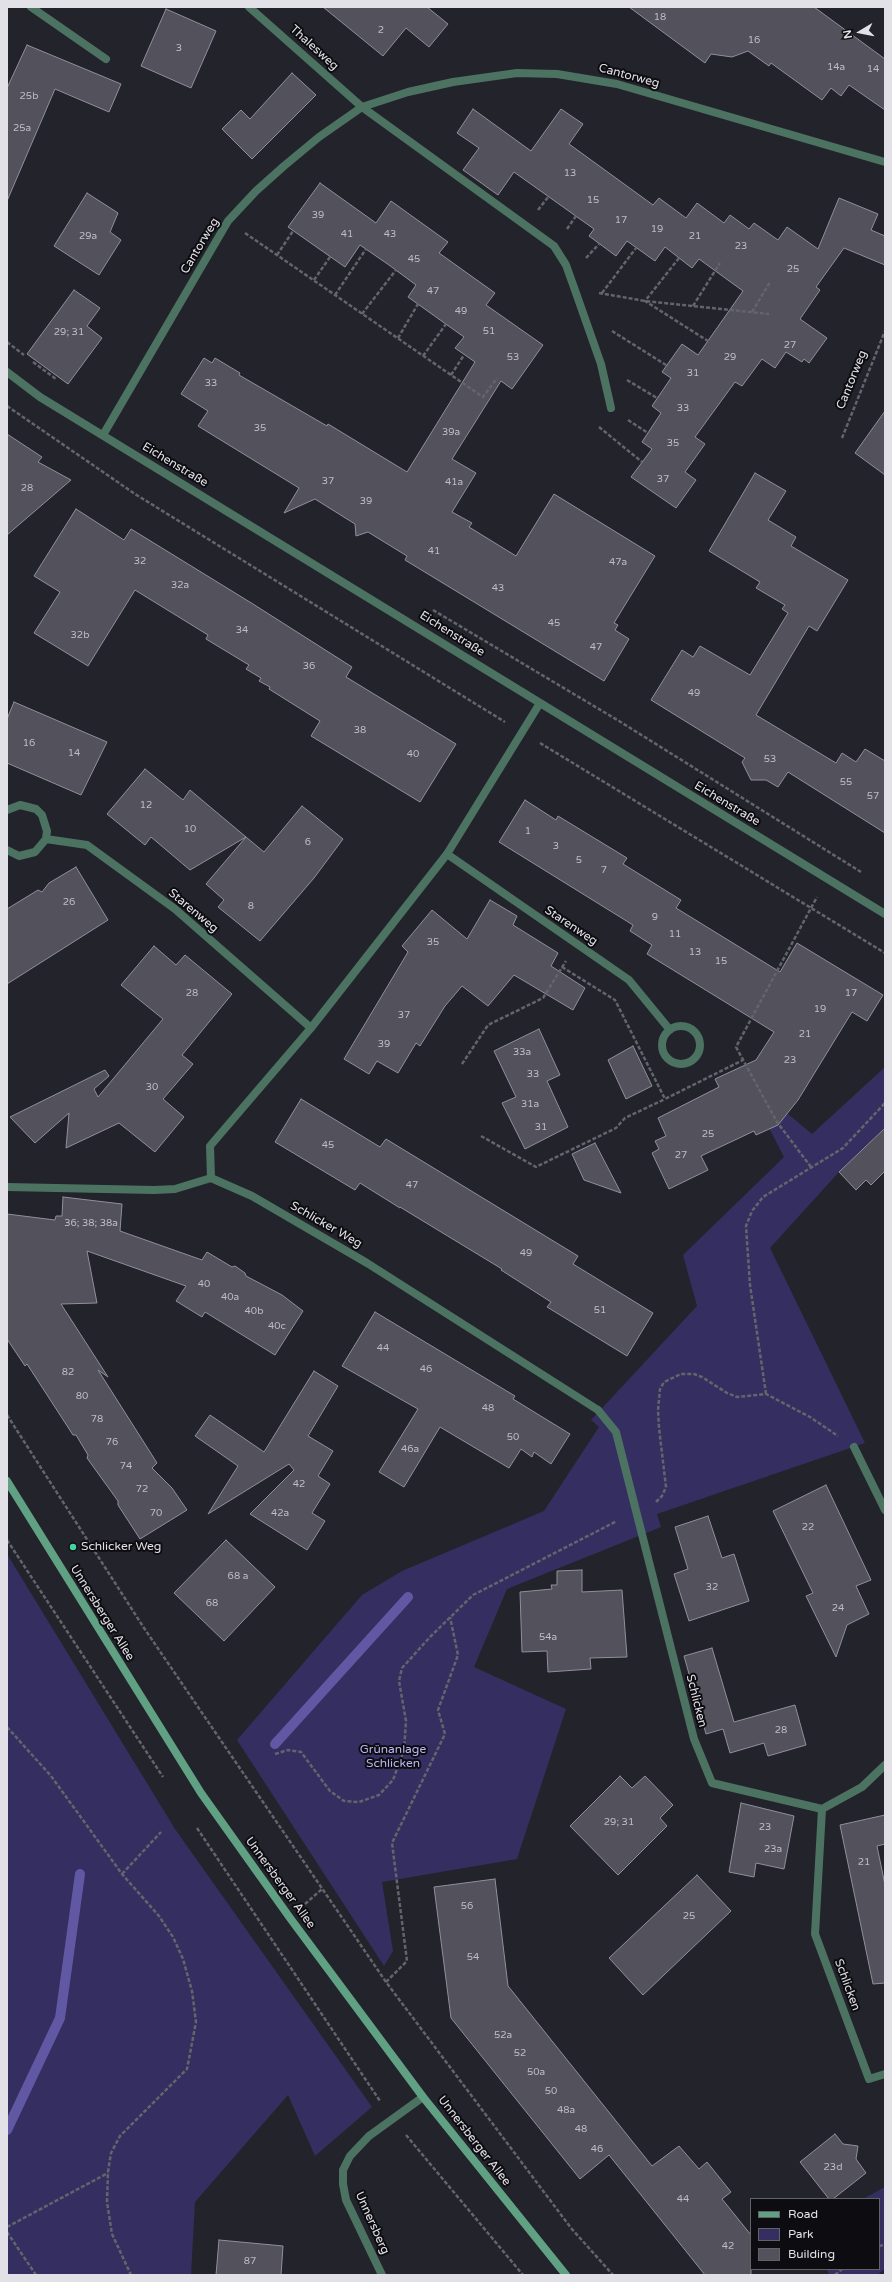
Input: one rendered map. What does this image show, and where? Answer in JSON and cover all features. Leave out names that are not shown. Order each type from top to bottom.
[{"type":"main road","name":"Unnersberger Allee","points":[[8,1487],[201,1793],[290,1918],[423,2096],[566,2275]]},
{"type":"street","points":[[31,7],[106,59]]},
{"type":"street","name":"Thalesweg","points":[[249,7],[362,107]]},
{"type":"street","name":"Cantorweg","points":[[103,435],[228,221],[256,191],[284,166],[319,137],[362,107],[408,92],[460,81],[517,74],[557,74],[617,84],[885,162]]},
{"type":"street","points":[[362,107],[554,246],[566,264],[583,312],[601,364],[611,408]]},
{"type":"street","name":"Eichenstraße","points":[[7,372],[40,397],[885,914]]},
{"type":"street","points":[[7,1187],[154,1190],[175,1189],[211,1178],[210,1146],[311,1028],[447,854],[540,703]]},
{"type":"street","points":[[7,810],[20,804],[36,809],[46,823],[48,831],[46,839],[41,846],[27,855],[19,856],[7,850]]},
{"type":"street","name":"Starenweg","points":[[46,839],[87,845],[175,909],[311,1028]]},
{"type":"street","name":"Starenweg","points":[[447,854],[629,980],[670,1030]]},
{"type":"street","points":[[681,1026],[693,1029],[697,1034],[701,1045],[700,1052],[691,1062],[686,1064],[673,1062],[664,1053],[663,1040],[670,1030],[681,1026]]},
{"type":"street","name":"Schlicker Weg","points":[[211,1178],[252,1196],[367,1263],[598,1410],[616,1432],[636,1512]]},
{"type":"street","points":[[854,1448],[885,1510]]},
{"type":"street","name":"Schlicken","points":[[636,1512],[694,1739],[712,1783],[822,1809],[815,1934],[868,2079],[885,2074]]},
{"type":"street","points":[[822,1809],[862,1787],[885,1765]]},
{"type":"street","name":"Unnersberg","points":[[382,2275],[346,2200],[343,2184],[344,2170],[350,2156],[369,2136],[423,2096]]},
{"type":"path","points":[[228,221],[483,397],[497,378]]},
{"type":"path","points":[[277,255],[293,231]]},
{"type":"path","points":[[602,293],[636,248]]},
{"type":"path","points":[[335,295],[366,249]]},
{"type":"path","points":[[314,280],[330,257]]},
{"type":"path","points":[[645,300],[679,258]]},
{"type":"path","points":[[693,306],[720,263]]},
{"type":"path","points":[[362,314],[396,270]]},
{"type":"path","points":[[752,312],[770,282]]},
{"type":"path","points":[[576,293],[602,293],[645,300],[769,314]]},
{"type":"path","points":[[645,300],[708,341]]},
{"type":"path","points":[[398,338],[418,304]]},
{"type":"path","points":[[583,312],[666,365]]},
{"type":"path","points":[[423,356],[446,324]]},
{"type":"path","name":"Cantorweg","points":[[842,438],[885,331]]},
{"type":"path","points":[[451,375],[464,355]]},
{"type":"path","points":[[601,364],[657,398]]},
{"type":"path","points":[[7,406],[135,494],[885,953]]},
{"type":"path","points":[[611,408],[597,426],[642,462]]},
{"type":"path","points":[[811,1167],[777,1122],[736,1048],[827,879]]},
{"type":"path","points":[[462,1064],[488,1026],[543,998],[576,944]]},
{"type":"path","points":[[562,967],[615,1000],[665,1099]]},
{"type":"path","points":[[481,1136],[536,1167],[616,1128],[625,1118],[743,1060]]},
{"type":"path","points":[[766,1394],[750,1286],[746,1226],[752,1211],[763,1196],[843,1148],[885,1103]]},
{"type":"path","points":[[274,1754],[288,1750],[301,1752],[330,1791],[344,1801],[359,1802],[379,1795],[393,1780],[404,1750],[406,1721],[399,1681],[402,1668],[450,1617],[473,1595],[654,1503],[662,1496],[666,1487],[658,1410],[660,1389],[664,1382],[681,1374],[694,1374],[737,1397],[766,1394],[810,1416],[854,1448]]},
{"type":"path","points":[[7,1415],[144,1628],[386,1982],[571,2228],[613,2275]]},
{"type":"path","points":[[386,1982],[407,1961],[392,1843],[445,1734],[438,1710],[458,1655],[450,1617]]},
{"type":"path","points":[[7,1727],[51,1776],[122,1874],[159,1916],[173,1937],[183,1959],[192,1991],[196,2022],[187,2069],[120,2136],[111,2153],[108,2172],[107,2202],[112,2234],[132,2275]]},
{"type":"path","points":[[122,1874],[161,1832]]},
{"type":"path","points":[[392,2118],[523,2275]]},
{"type":"path","points":[[7,2227],[108,2172]]},
{"type":"path","points":[[7,2232],[36,2275]]},
{"type":"green space","name":"Grünanlage Schlicken","points":[[885,1067],[885,1127],[839,1172],[770,1248],[865,1443],[657,1514],[661,1527],[507,1589],[474,1667],[566,1709],[517,1859],[382,1882],[393,1951],[384,1966],[237,1740],[362,1595],[402,1571],[544,1511],[599,1427],[591,1420],[697,1306],[683,1255],[784,1157],[769,1128],[788,1114],[812,1134]]},
{"type":"green space","points":[[7,1554],[175,1829],[372,2107],[315,2156],[288,2095],[195,2202],[191,2275],[7,2275]]},
{"type":"green space","points":[[885,2187],[885,2269],[877,2275],[830,2275],[827,2270],[880,2270],[880,2198],[865,2198]]},
{"type":"building","points":[[323,7],[427,7],[448,24],[429,47],[406,28],[383,56]]},
{"type":"building","points":[[629,7],[814,7],[885,59],[885,110],[849,85],[841,96],[831,88],[822,100],[771,63],[769,66],[748,51],[732,57],[711,54],[705,63]]},
{"type":"building","points":[[166,9],[216,31],[191,88],[141,66]]},
{"type":"building","points":[[27,45],[121,84],[109,112],[55,89],[7,201],[7,88]]},
{"type":"building","points":[[292,73],[316,95],[252,159],[222,129],[241,110],[250,119]]},
{"type":"building","points":[[473,109],[531,151],[561,109],[583,124],[569,144],[653,205],[659,198],[686,218],[697,203],[724,223],[730,215],[749,229],[754,223],[778,240],[787,227],[818,249],[839,198],[878,214],[871,230],[885,236],[885,265],[844,248],[816,287],[820,290],[800,319],[827,338],[809,363],[804,359],[802,362],[786,352],[775,368],[762,359],[742,386],[735,382],[695,437],[705,444],[685,472],[696,480],[676,508],[631,477],[652,449],[642,442],[661,413],[652,406],[671,378],[662,372],[682,344],[698,355],[743,291],[699,259],[692,268],[665,247],[655,261],[627,241],[616,256],[589,236],[594,229],[514,172],[498,195],[463,170],[479,148],[457,133]]},
{"type":"building","points":[[320,183],[376,223],[391,201],[448,242],[439,253],[495,293],[486,305],[543,345],[512,389],[501,381],[452,459],[476,473],[452,512],[472,523],[469,527],[516,556],[554,494],[655,556],[614,623],[618,625],[615,630],[629,639],[604,681],[405,560],[407,556],[368,532],[356,536],[355,524],[315,499],[284,513],[299,488],[198,426],[208,411],[181,394],[204,358],[212,363],[215,358],[240,373],[239,375],[327,426],[328,424],[407,472],[475,362],[455,348],[464,337],[408,297],[416,285],[389,265],[360,245],[345,267],[288,227]]},
{"type":"building","points":[[87,193],[118,213],[110,232],[121,240],[99,275],[54,246]]},
{"type":"building","points":[[74,290],[100,308],[87,326],[102,338],[68,384],[27,354]]},
{"type":"building","points":[[885,411],[885,475],[855,453]]},
{"type":"building","points":[[7,434],[42,457],[38,462],[71,480],[7,535]]},
{"type":"building","points":[[755,473],[786,491],[768,520],[796,537],[791,546],[848,580],[817,631],[809,626],[756,715],[836,763],[842,753],[856,762],[865,749],[885,761],[885,833],[788,772],[778,787],[766,780],[751,780],[742,762],[745,758],[651,700],[682,650],[693,657],[700,646],[750,675],[788,613],[782,609],[785,605],[756,588],[760,582],[709,551]]},
{"type":"building","points":[[76,509],[124,540],[131,529],[253,604],[352,667],[346,677],[456,744],[420,802],[311,736],[320,721],[269,689],[270,687],[259,681],[261,678],[246,669],[249,665],[206,639],[208,635],[135,590],[88,666],[34,633],[60,592],[34,576]]},
{"type":"building","points":[[14,702],[107,742],[81,795],[7,763],[7,719]]},
{"type":"building","points":[[145,769],[183,800],[190,790],[246,837],[190,870],[151,837],[145,845],[107,814]]},
{"type":"building","points":[[525,800],[556,820],[558,816],[627,858],[623,864],[681,900],[676,908],[780,972],[797,943],[883,995],[867,1021],[852,1012],[798,1100],[778,1125],[756,1135],[754,1131],[701,1156],[708,1170],[669,1189],[652,1153],[659,1149],[655,1141],[666,1136],[658,1118],[719,1087],[715,1079],[756,1060],[774,1032],[647,954],[652,945],[630,931],[633,925],[499,842]]},
{"type":"building","points":[[302,806],[343,839],[314,878],[260,941],[218,907],[224,900],[206,884],[246,837],[264,852]]},
{"type":"building","points":[[76,867],[108,920],[7,984],[7,909],[38,890],[42,892],[49,883]]},
{"type":"building","points":[[490,900],[517,916],[513,925],[558,953],[551,966],[585,988],[573,1010],[514,975],[488,1006],[462,986],[445,1006],[420,1046],[416,1043],[398,1073],[377,1061],[369,1074],[344,1059],[408,952],[402,946],[432,910],[467,939]]},
{"type":"building","points":[[154,946],[176,965],[185,955],[232,994],[182,1055],[193,1064],[163,1099],[184,1117],[155,1152],[119,1123],[66,1148],[69,1113],[35,1143],[10,1117],[105,1070],[109,1076],[94,1089],[98,1097],[163,1019],[121,985]]},
{"type":"building","points":[[539,1029],[560,1075],[547,1081],[568,1127],[525,1149],[502,1103],[516,1097],[494,1051]]},
{"type":"building","points":[[633,1046],[652,1086],[626,1099],[608,1060]]},
{"type":"building","points":[[301,1099],[380,1147],[386,1139],[578,1256],[573,1264],[653,1313],[627,1356],[547,1307],[551,1302],[501,1270],[502,1269],[360,1183],[355,1190],[275,1142]]},
{"type":"building","points":[[885,1128],[885,1171],[871,1185],[866,1180],[856,1190],[839,1172]]},
{"type":"building","points":[[595,1143],[621,1193],[584,1180],[572,1154]]},
{"type":"building","points":[[63,1197],[122,1204],[120,1231],[202,1260],[207,1252],[232,1267],[235,1266],[245,1273],[246,1276],[282,1295],[303,1311],[275,1355],[205,1312],[202,1317],[176,1301],[186,1286],[87,1251],[97,1303],[61,1304],[108,1377],[98,1370],[157,1463],[152,1468],[172,1488],[187,1510],[140,1539],[118,1505],[118,1501],[87,1458],[88,1455],[76,1435],[73,1435],[27,1364],[25,1366],[7,1339],[7,1214],[55,1220],[56,1216],[62,1216]]},
{"type":"building","points":[[375,1312],[515,1396],[513,1399],[570,1434],[551,1464],[534,1452],[532,1457],[521,1449],[509,1468],[440,1427],[404,1487],[379,1472],[418,1409],[342,1366]]},
{"type":"building","points":[[314,1371],[338,1386],[308,1436],[333,1451],[318,1476],[330,1484],[312,1513],[325,1521],[307,1550],[250,1514],[294,1470],[289,1464],[208,1514],[238,1466],[195,1436],[210,1415],[264,1452]]},
{"type":"building","points":[[826,1485],[871,1580],[856,1586],[869,1614],[847,1625],[836,1657],[806,1596],[813,1593],[773,1511]]},
{"type":"building","points":[[708,1516],[722,1558],[734,1554],[749,1601],[689,1621],[674,1574],[688,1569],[675,1527]]},
{"type":"building","points":[[226,1540],[275,1587],[224,1641],[174,1593]]},
{"type":"building","points":[[582,1570],[582,1592],[622,1590],[627,1657],[590,1658],[591,1669],[548,1672],[547,1651],[522,1652],[520,1592],[552,1589],[551,1585],[557,1585],[557,1571]]},
{"type":"building","points":[[712,1648],[734,1722],[795,1705],[806,1745],[768,1756],[764,1743],[730,1753],[723,1729],[706,1734],[684,1656]]},
{"type":"building","points":[[620,1776],[632,1788],[645,1776],[673,1805],[660,1818],[667,1826],[618,1875],[570,1826]]},
{"type":"building","points":[[741,1803],[794,1816],[784,1869],[756,1863],[754,1877],[729,1872]]},
{"type":"building","points":[[885,1815],[885,1844],[877,1846],[885,1885],[885,1983],[873,1984],[840,1825]]},
{"type":"building","points":[[697,1875],[731,1911],[643,1995],[609,1958]]},
{"type":"building","points":[[495,1879],[508,1986],[652,2166],[679,2146],[699,2169],[707,2162],[731,2192],[722,2199],[750,2234],[751,2275],[705,2275],[609,2155],[580,2179],[451,2018],[434,1887]]},
{"type":"building","points":[[835,2134],[843,2144],[858,2146],[856,2159],[866,2173],[834,2198],[828,2198],[800,2162]]},
{"type":"building","points":[[219,2240],[283,2246],[281,2275],[216,2275]]},
{"type":"waterway","points":[[275,1744],[408,1597]]},
{"type":"waterway","points":[[7,2130],[60,2018],[80,1874]]},
{"type":"place","name":"Schlicker Weg","points":[[73,1547]]}]
